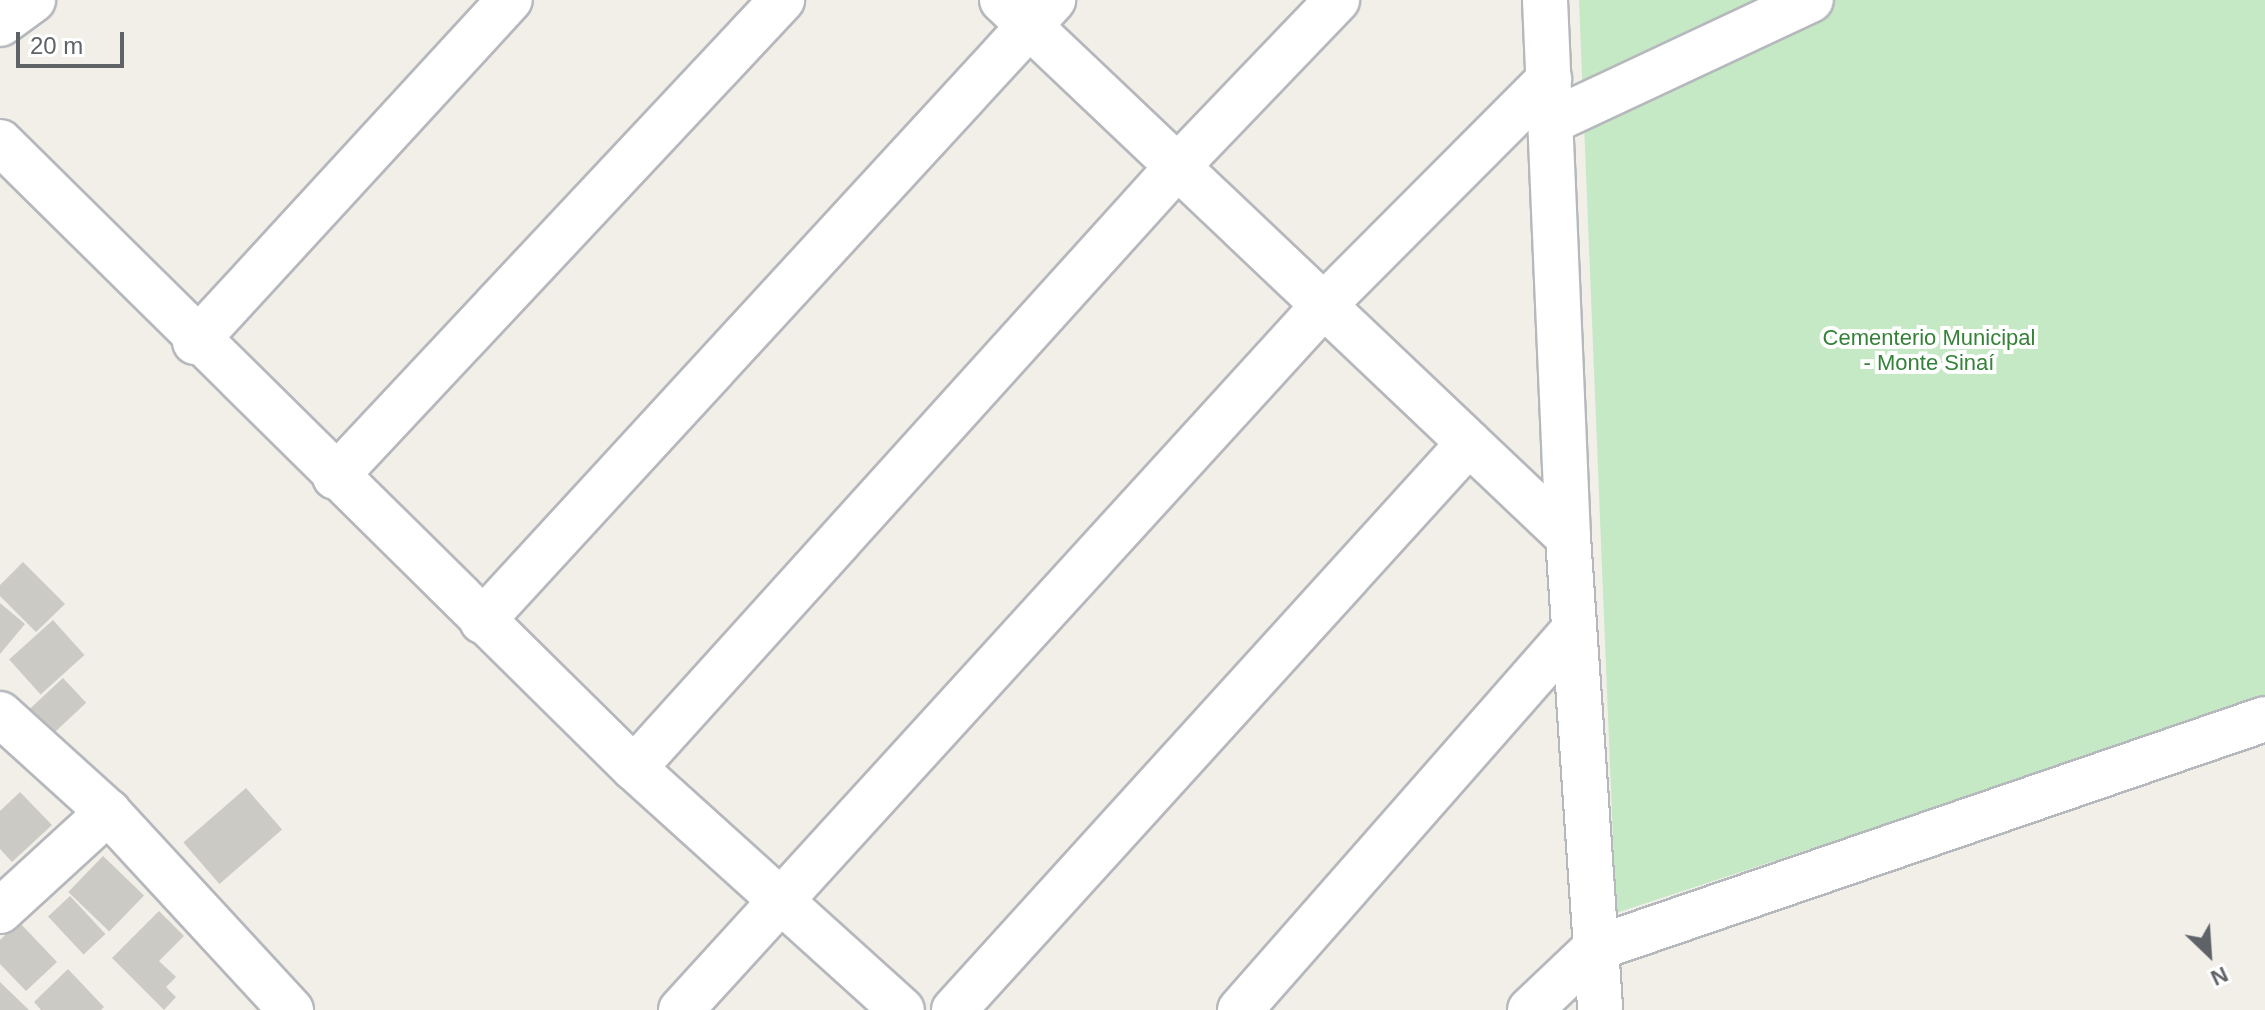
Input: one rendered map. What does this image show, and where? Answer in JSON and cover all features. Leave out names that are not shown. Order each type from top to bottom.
[{"type":"street","points":[[0,24],[33,0]]},
{"type":"street","points":[[195,342],[510,0]]},
{"type":"street","points":[[335,477],[782,0]]},
{"type":"street","points":[[634,768],[1178,166],[1337,0]]},
{"type":"street","points":[[1545,0],[1573,631],[1600,1010]]},
{"type":"street","points":[[1550,122],[1811,0]]},
{"type":"street","points":[[482,621],[1028,8],[1178,166],[1568,537]]},
{"type":"street","points":[[681,1010],[1324,305],[1549,79]]},
{"type":"street","points":[[0,142],[195,342],[634,768],[784,899],[902,1010]]},
{"type":"street","points":[[954,1010],[1469,443]]},
{"type":"street","points":[[1240,1010],[1573,631]]},
{"type":"street","points":[[0,714],[108,812],[290,1010]]},
{"type":"street","points":[[1530,1010],[1594,949],[2265,719]]},
{"type":"street","points":[[0,911],[108,812]]},
{"type":"green space","name":"Cementerio Municipal - Monte Sinaí","points":[[1579,0],[2265,0],[2265,699],[1616,913]]},
{"type":"building","points":[[23,562],[65,604],[36,632],[0,596],[0,585]]},
{"type":"building","points":[[0,603],[25,624],[0,654]]},
{"type":"building","points":[[53,620],[84,655],[41,694],[9,659]]},
{"type":"building","points":[[63,678],[86,703],[53,734],[29,709]]},
{"type":"building","points":[[246,788],[282,830],[219,884],[183,842]]},
{"type":"building","points":[[20,792],[52,825],[12,862],[0,849],[0,811]]},
{"type":"building","points":[[103,856],[144,896],[109,932],[68,892]]},
{"type":"building","points":[[70,896],[105,934],[84,954],[48,916]]},
{"type":"building","points":[[159,911],[184,936],[159,961],[176,977],[166,987],[176,997],[164,1010],[112,958]]},
{"type":"building","points":[[19,922],[57,962],[26,991],[0,964],[0,940]]},
{"type":"building","points":[[68,969],[104,1007],[101,1010],[41,1010],[34,1002]]},
{"type":"building","points":[[0,982],[29,1010],[0,1010]]}]
